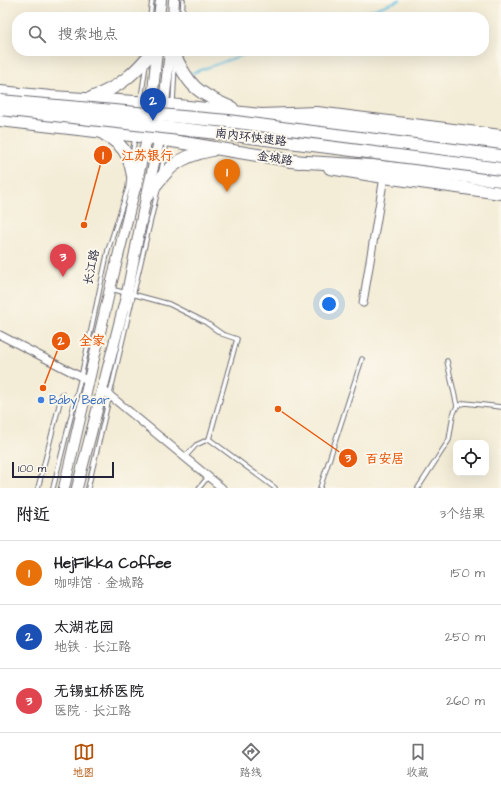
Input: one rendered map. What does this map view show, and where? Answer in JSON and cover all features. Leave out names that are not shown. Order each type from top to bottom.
[{"type":"main road","points":[[160,12],[161,0]]},
{"type":"main road","points":[[173,12],[174,0]]},
{"type":"main road","points":[[88,99],[104,93],[132,75],[147,56]]},
{"type":"main road","name":"长江路","points":[[158,56],[163,105]]},
{"type":"main road","name":"长江路","points":[[77,488],[105,392],[130,294],[163,105],[173,56]]},
{"type":"main road","points":[[176,56],[188,81],[201,92],[217,102],[244,113]]},
{"type":"main road","points":[[0,92],[244,113],[501,146]]},
{"type":"main road","name":"南内环快速路","points":[[0,101],[228,121],[501,156]]},
{"type":"main road","name":"南内环快速路","points":[[0,109],[226,134],[501,169]]},
{"type":"main road","points":[[260,115],[317,113],[501,136]]},
{"type":"main road","name":"金城路","points":[[0,120],[158,139],[384,177],[501,193]]},
{"type":"main road","points":[[100,132],[110,137],[123,148],[131,163],[135,187]]},
{"type":"main road","name":"长江路","points":[[64,488],[85,379],[110,289],[135,187],[158,139]]},
{"type":"main road","points":[[147,196],[159,180],[177,161],[217,148]]},
{"type":"main road","points":[[290,161],[373,166],[501,180]]},
{"type":"street","points":[[363,303],[384,177]]},
{"type":"street","points":[[0,335],[85,379]]},
{"type":"street","points":[[105,392],[222,488]]},
{"type":"lane","points":[[151,12],[152,0]]},
{"type":"lane","points":[[182,12],[183,0]]},
{"type":"lane","points":[[138,116],[149,56]]},
{"type":"lane","name":"长江路","points":[[130,294],[159,180],[158,139],[163,105]]},
{"type":"lane","name":"长江路","points":[[54,488],[85,379],[108,250],[128,188],[137,123]]},
{"type":"lane","points":[[110,289],[169,304],[205,322],[222,334],[237,339],[209,439],[196,445],[185,458]]},
{"type":"lane","points":[[320,488],[362,359]]},
{"type":"lane","points":[[418,488],[449,440],[453,415],[457,406],[447,361]]},
{"type":"lane","name":"长江路","points":[[88,488],[105,392]]},
{"type":"lane","points":[[38,488],[62,394]]},
{"type":"lane","points":[[457,406],[465,403],[501,407]]},
{"type":"lane","points":[[209,439],[276,488]]},
{"type":"lane","points":[[199,488],[208,477]]},
{"type":"waterway","points":[[366,12],[400,0]]},
{"type":"waterway","points":[[192,73],[240,56]]},
{"type":"place","name":"太湖花园","points":[[153,121]]},
{"type":"place","name":"HejFikka Coffee","points":[[227,192]]},
{"type":"place","name":"江苏银行","points":[[84,225]]},
{"type":"place","name":"无锡虹桥医院","points":[[63,277]]},
{"type":"place","name":"全家","points":[[43,388]]},
{"type":"place","name":"Baby Bear","points":[[41,400]]},
{"type":"place","name":"百安居","points":[[278,409]]}]
